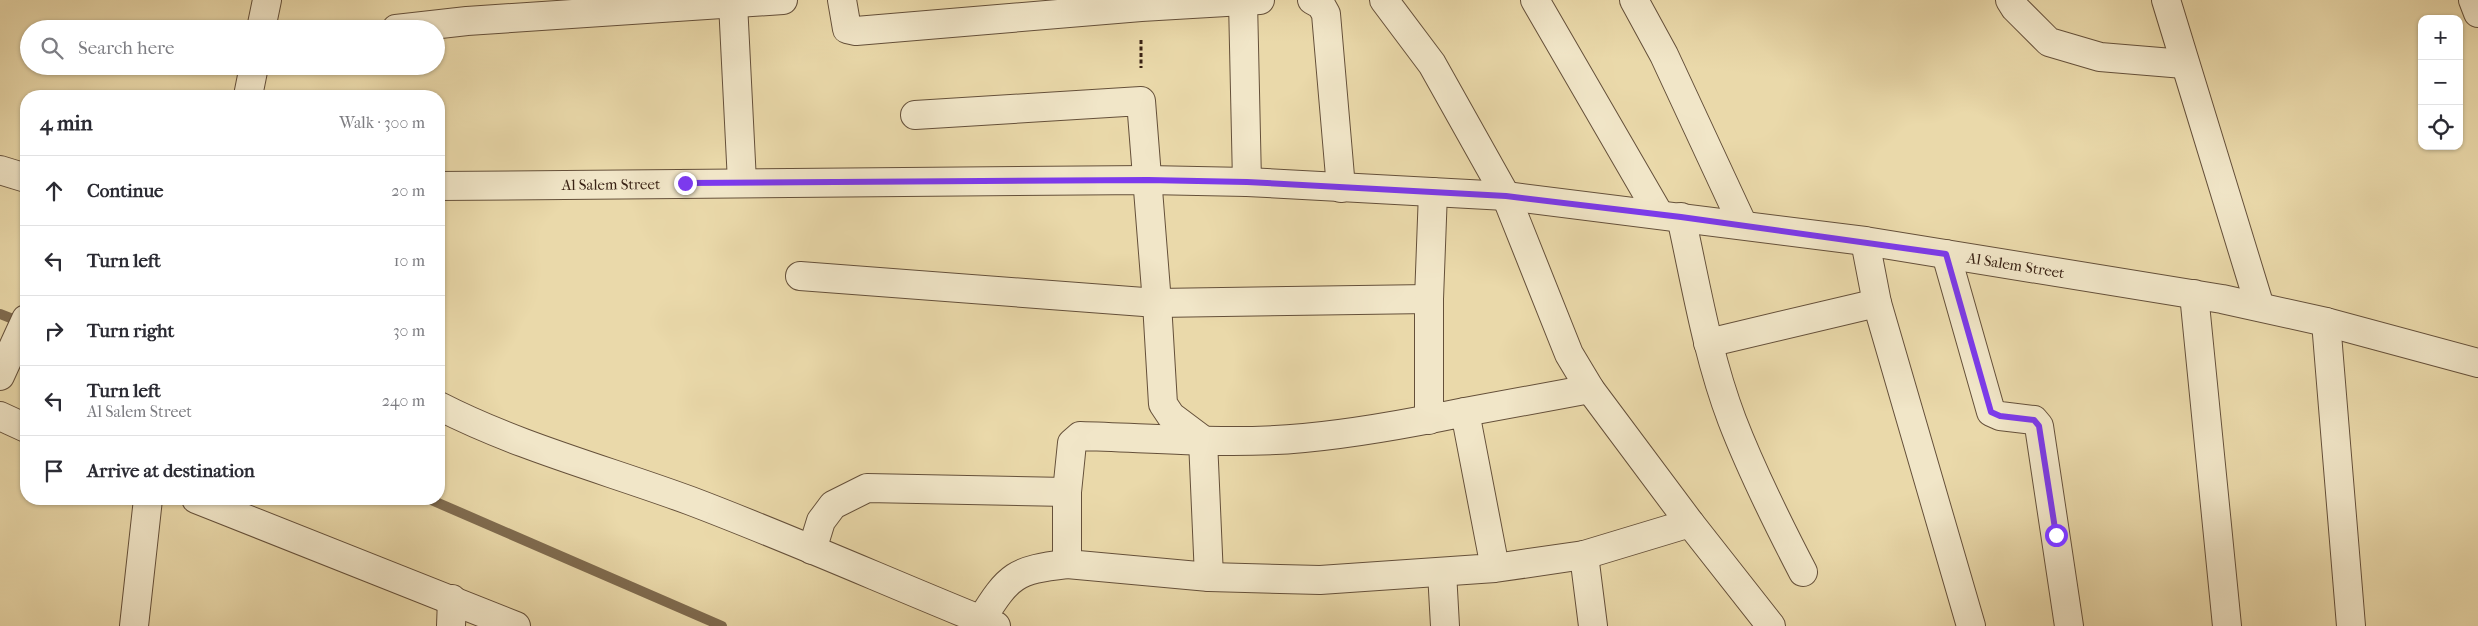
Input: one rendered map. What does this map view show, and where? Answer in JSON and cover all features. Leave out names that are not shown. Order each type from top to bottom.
[{"type":"street","points":[[263,20],[267,0]]},
{"type":"street","points":[[432,20],[468,11],[783,0]]},
{"type":"street","points":[[842,0],[847,29],[856,32],[1141,3],[1252,0],[1247,182]]},
{"type":"street","points":[[1312,0],[1321,5],[1326,14],[1341,188]]},
{"type":"street","points":[[1384,0],[1432,64],[1506,196],[1569,354],[1590,389],[1770,626]]},
{"type":"street","points":[[1535,0],[1670,215],[1732,419],[1767,502],[1803,572]]},
{"type":"street","points":[[1634,0],[1664,55],[1742,225]]},
{"type":"street","points":[[2010,0],[2015,8],[2049,42],[2100,57],[2184,64]]},
{"type":"street","points":[[2166,0],[2184,64],[2260,307]]},
{"type":"street","points":[[2473,0],[2478,13]]},
{"type":"street","points":[[733,3],[742,182]]},
{"type":"street","points":[[249,90],[252,75]]},
{"type":"street","points":[[915,115],[1141,101],[1158,303],[1163,404],[1171,416],[1203,440]]},
{"type":"street","points":[[0,170],[20,176]]},
{"type":"street","name":"Al Salem Street","points":[[445,186],[1148,180],[1247,182],[1506,196],[1670,215],[1865,242],[2194,294],[2326,322],[2478,363]]},
{"type":"street","points":[[1429,420],[1429,299],[1433,192]]},
{"type":"street","points":[[1865,242],[1877,303],[1971,626]]},
{"type":"street","points":[[1946,254],[1991,412],[2000,416],[2034,420],[2039,426],[2069,626]]},
{"type":"street","points":[[800,276],[1158,303],[1429,299]]},
{"type":"street","points":[[2194,294],[2227,626]]},
{"type":"street","points":[[1708,343],[1877,303]]},
{"type":"street","points":[[2326,322],[2350,626]]},
{"type":"street","points":[[1,373],[20,332]]},
{"type":"street","points":[[1067,564],[1069,454],[1072,443],[1080,436],[1203,440],[1302,438],[1370,430],[1429,420],[1590,389]]},
{"type":"street","points":[[445,409],[570,460],[690,501],[989,623],[999,592],[1014,578],[1033,568],[1067,564],[1209,577],[1320,580],[1442,572],[1495,568],[1584,555],[1690,523]]},
{"type":"street","points":[[1465,412],[1495,568]]},
{"type":"street","points":[[0,416],[20,425]]},
{"type":"street","points":[[1203,440],[1209,577]]},
{"type":"street","points":[[812,550],[821,521],[833,505],[867,488],[1067,492]]},
{"type":"street","points":[[134,626],[147,505]]},
{"type":"street","points":[[211,505],[516,626]]},
{"type":"street","points":[[1584,555],[1593,626]]},
{"type":"street","points":[[1442,572],[1445,626]]},
{"type":"street","points":[[451,626],[452,599]]},
{"type":"path","points":[[1141,3],[1141,101]]},
{"type":"waterway","points":[[0,314],[20,322]]},
{"type":"waterway","points":[[443,505],[722,626]]},
{"type":"route","points":[[685,183],[1148,180],[1247,182],[1506,196],[1681,217],[1946,254],[1986,400],[1991,412],[2000,416],[2034,420],[2039,426],[2056,535]]}]
